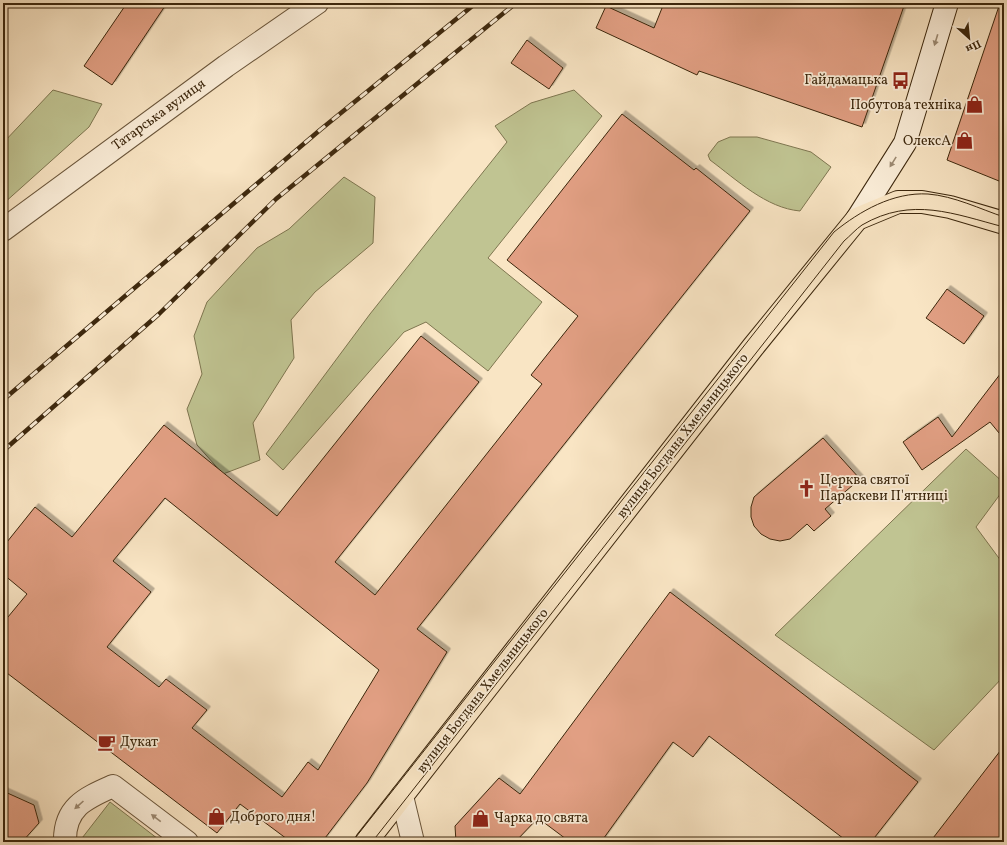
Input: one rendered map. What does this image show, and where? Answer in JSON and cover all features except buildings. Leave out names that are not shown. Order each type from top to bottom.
[{"type":"main road","points":[[857,219],[898,202],[922,202],[950,207],[1004,223]]},
{"type":"main road","name":"вулиця Богдана Хмельницького","points":[[366,842],[748,353],[857,219]]},
{"type":"street","name":"Татарська вулиця","points":[[3,230],[226,66],[317,3]]},
{"type":"street","name":"вулиця Богдана Хмельницького","points":[[857,219],[905,143],[947,3]]},
{"type":"street","points":[[50,842],[66,834],[75,808],[82,802],[113,786],[187,842]]},
{"type":"street","points":[[402,796],[413,842]]},
{"type":"green space","points":[[53,90],[102,104],[89,127],[3,204],[3,143]]},
{"type":"green space","points":[[574,90],[602,116],[488,258],[542,302],[488,371],[426,322],[404,332],[283,470],[266,454],[370,314],[507,142],[495,126],[531,103]]},
{"type":"green space","points":[[730,137],[757,137],[811,152],[831,167],[800,211],[787,209],[775,205],[752,192],[710,160],[708,155],[718,142]]},
{"type":"green space","points":[[344,177],[375,197],[373,243],[315,292],[291,320],[294,358],[253,423],[260,460],[223,474],[197,445],[187,409],[202,374],[194,336],[207,302],[257,248],[289,229]]},
{"type":"green space","points":[[966,449],[1004,483],[1004,489],[976,527],[1004,565],[1004,676],[934,750],[775,635]]},
{"type":"green space","points":[[110,802],[162,842],[79,842]]},
{"type":"tram line","points":[[352,842],[834,232],[844,224],[878,204],[902,196],[915,194],[928,194],[947,197],[1004,217]]},
{"type":"tram line","points":[[372,842],[844,241],[862,225],[880,216],[898,211],[916,209],[950,213],[1004,227]]},
{"type":"railway","points":[[3,400],[320,130],[476,3]]},
{"type":"railway","points":[[3,451],[159,314],[276,199],[516,3]]},
{"type":"place","name":"Гайдамацька","points":[[901,80]]},
{"type":"place","name":"Побутова техніка","points":[[975,105]]},
{"type":"place","name":"ОлексА","points":[[964,141]]},
{"type":"place","name":"Церква святої Параскеви П'ятниці","points":[[807,488]]},
{"type":"place","name":"Дукат","points":[[107,742]]},
{"type":"place","name":"Доброго дня!","points":[[217,817]]},
{"type":"place","name":"Чарка до святa","points":[[481,818]]}]
